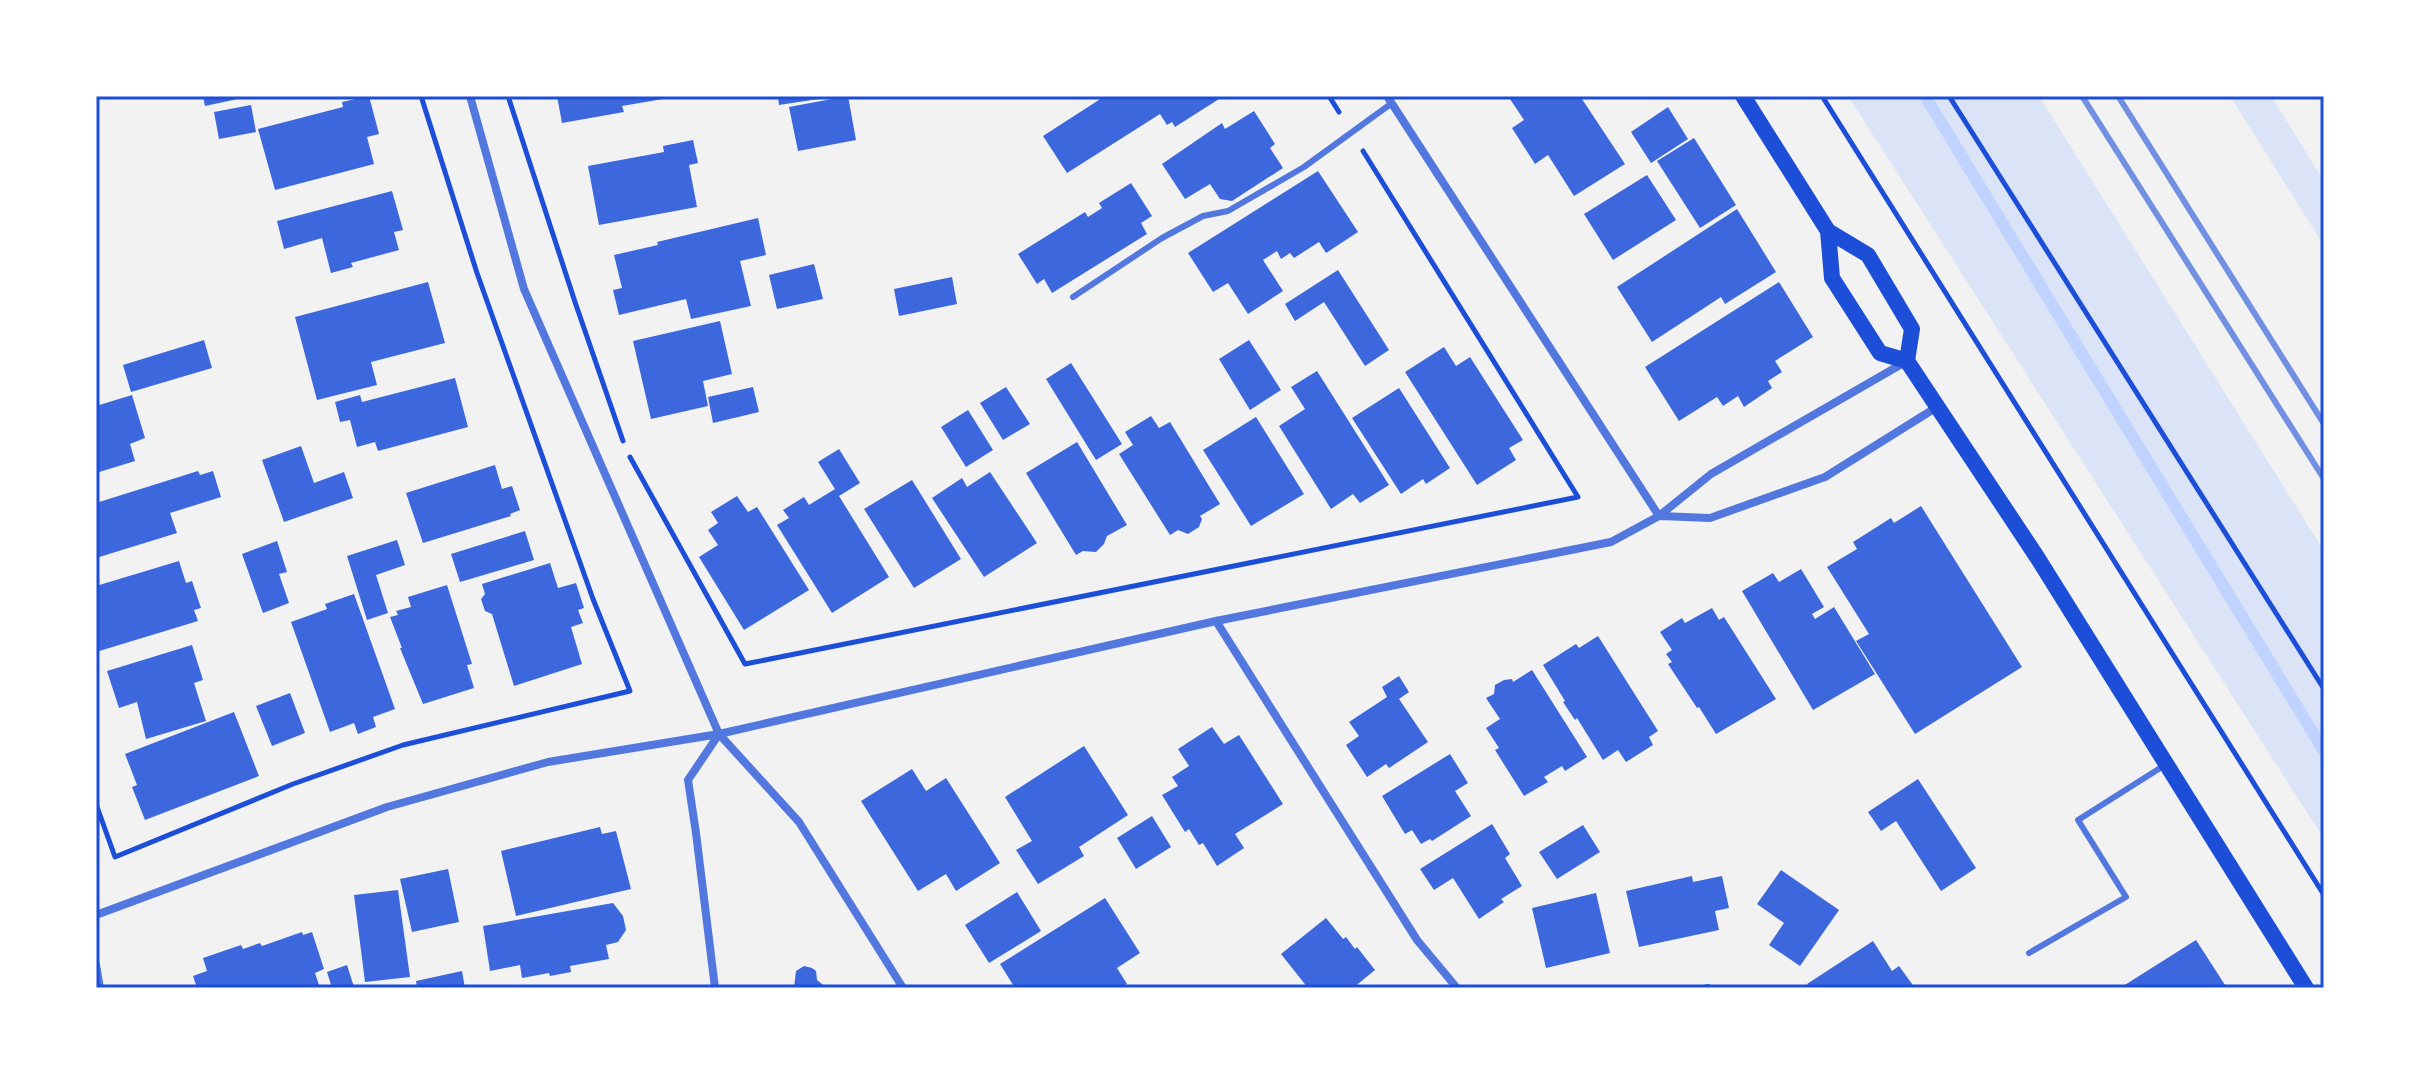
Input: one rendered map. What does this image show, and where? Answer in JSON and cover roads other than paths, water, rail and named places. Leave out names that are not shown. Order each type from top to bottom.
[{"type":"main road","points":[[1743,96],[1828,231],[1868,255],[1912,329],[1907,361]]},
{"type":"main road","points":[[1828,231],[1832,278],[1880,353],[1907,361],[2037,557],[2306,988]]},
{"type":"street","points":[[470,96],[524,289],[719,734],[799,822],[903,988]]},
{"type":"street","points":[[1389,100],[1659,516]]},
{"type":"street","points":[[96,915],[387,807],[548,762],[719,734],[1216,621],[1611,542],[1659,516],[1711,474],[1907,361]]},
{"type":"street","points":[[1659,516],[1710,518],[1825,477],[1937,407]]},
{"type":"street","points":[[1216,621],[1417,940],[1457,988]]},
{"type":"street","points":[[715,988],[688,780],[719,734]]},
{"type":"street","points":[[96,965],[100,988]]},
{"type":"lane","points":[[1073,297],[1162,238],[1203,216],[1228,211],[1304,167],[1352,133],[1389,100]]},
{"type":"lane","points":[[2029,953],[2126,897],[2078,820],[2165,765]]},
{"type":"waterway","points":[[1925,96],[2324,751]]},
{"type":"railway","points":[[2082,96],[2324,479]]},
{"type":"railway","points":[[2118,96],[2324,424]]}]
